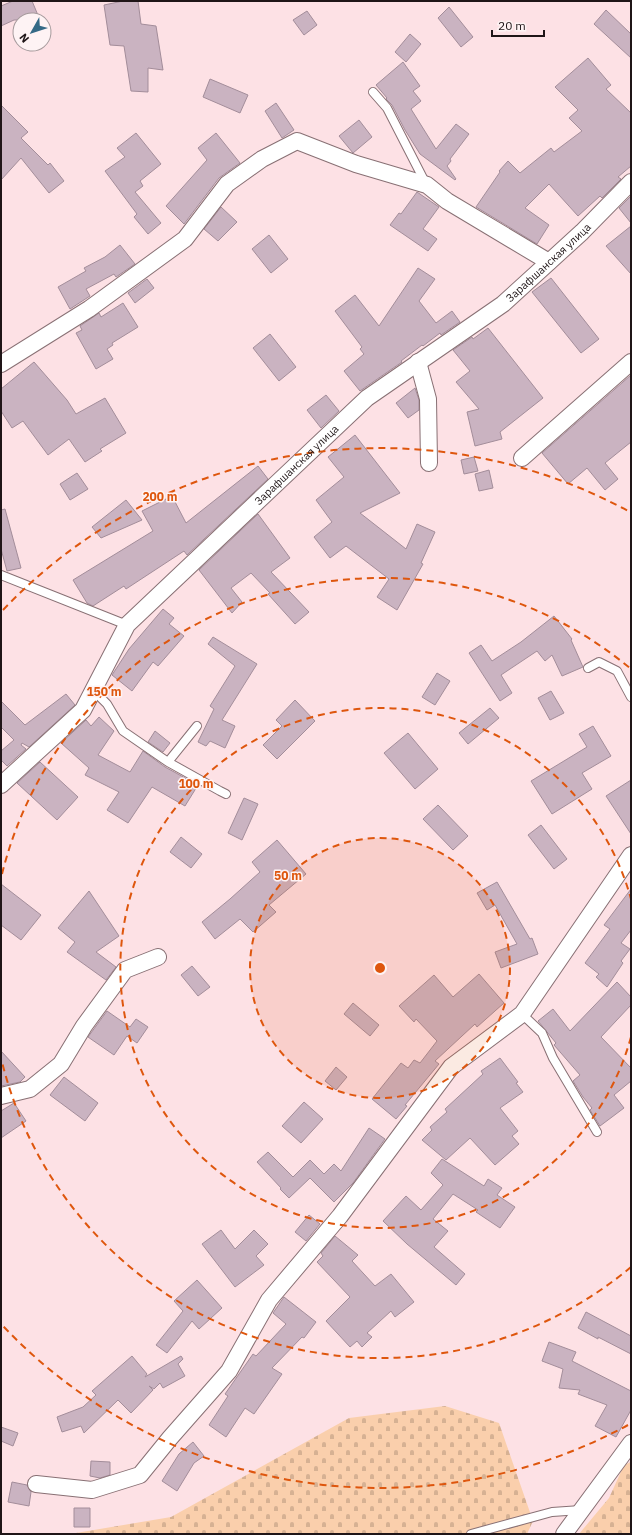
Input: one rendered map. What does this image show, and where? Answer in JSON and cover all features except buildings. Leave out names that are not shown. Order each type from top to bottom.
[{"type":"street","points":[[1,364],[89,310],[186,239],[226,184],[262,159],[297,142],[356,164],[427,185],[447,200],[549,262]]},
{"type":"street","name":"Зарафшанская улица","points":[[1,785],[82,710],[127,625],[367,398],[503,304],[582,232],[631,182]]},
{"type":"street","points":[[418,362],[428,399],[428,463]]},
{"type":"street","points":[[522,458],[631,362]]},
{"type":"street","points":[[36,1484],[92,1490],[140,1475],[170,1438],[229,1371],[270,1300],[340,1216],[451,1066],[522,1014],[631,855]]},
{"type":"street","points":[[1,1096],[30,1089],[61,1064],[84,1026],[125,970],[158,957]]},
{"type":"street","points":[[564,1534],[631,1443]]},
{"type":"lane","points":[[373,92],[387,108],[427,185]]},
{"type":"lane","points":[[1,575],[127,625]]},
{"type":"lane","points":[[588,668],[599,662],[617,671],[631,697]]},
{"type":"lane","points":[[93,690],[107,704],[123,731],[168,762],[226,794]]},
{"type":"lane","points":[[168,762],[197,726]]},
{"type":"lane","points":[[522,1014],[542,1033],[553,1058],[597,1132]]},
{"type":"lane","points":[[471,1534],[552,1512],[582,1510]]},
{"type":"green space","points":[[445,1406],[499,1423],[533,1521],[527,1534],[70,1534],[171,1517],[349,1418]]},
{"type":"green space","points":[[631,1462],[631,1534],[579,1534],[609,1498],[624,1465]]}]
